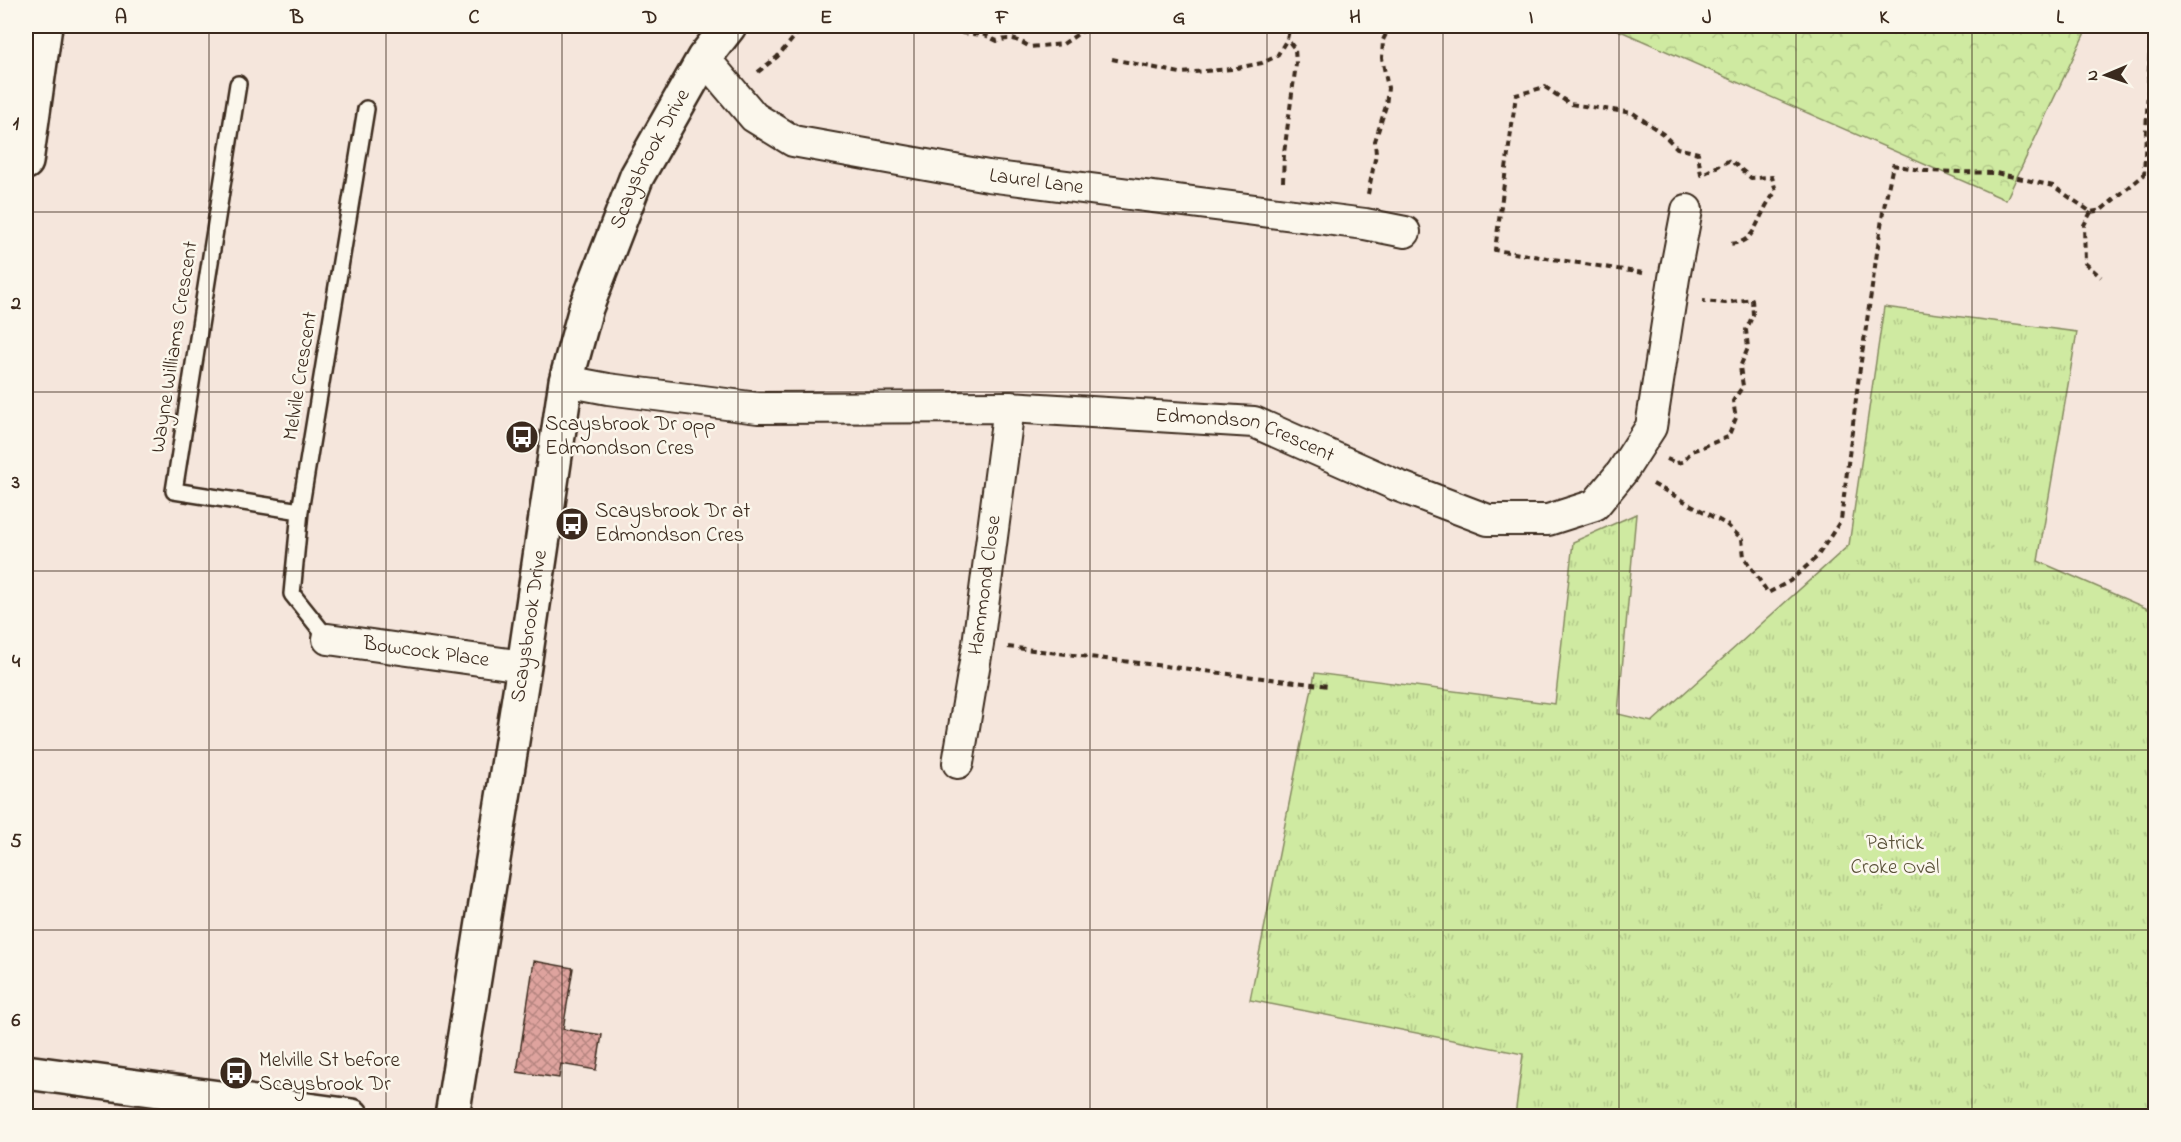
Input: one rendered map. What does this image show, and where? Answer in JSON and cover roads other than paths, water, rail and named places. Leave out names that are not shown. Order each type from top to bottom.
[{"type":"street","points":[[26,162],[45,26]]},
{"type":"street","name":"Scaysbrook Drive","points":[[452,1116],[524,666],[566,381],[586,308],[637,176],[704,58],[729,26]]},
{"type":"street","name":"Laurel Lane","points":[[704,58],[754,117],[793,141],[988,176],[1404,231]]},
{"type":"street","name":"Edmondson Crescent","points":[[566,381],[608,389],[758,408],[1009,407],[1254,422],[1396,485],[1488,520],[1548,520],[1595,505],[1622,472],[1651,427],[1687,210]]},
{"type":"street","name":"Hammond Close","points":[[958,763],[978,644],[1009,407]]},
{"type":"street","name":"Bowcock Place","points":[[328,639],[524,666]]},
{"type":"street","points":[[26,1072],[352,1116]]},
{"type":"lane","name":"Wayne Williams Crescent","points":[[238,84],[174,491],[300,511]]},
{"type":"lane","name":"Melvile Crescent","points":[[328,639],[292,594],[300,511],[366,109]]},
{"type":"place","name":"Scaysbrook Dr opp Edmondson Cres","points":[[522,437]]},
{"type":"place","name":"Scaysbrook Dr at Edmondson Cres","points":[[572,524]]},
{"type":"place","name":"Melville St before Scaysbrook Dr","points":[[236,1073]]},
{"type":"park label","name":"Patrick Croke Oval","points":[[1895,856]]}]
